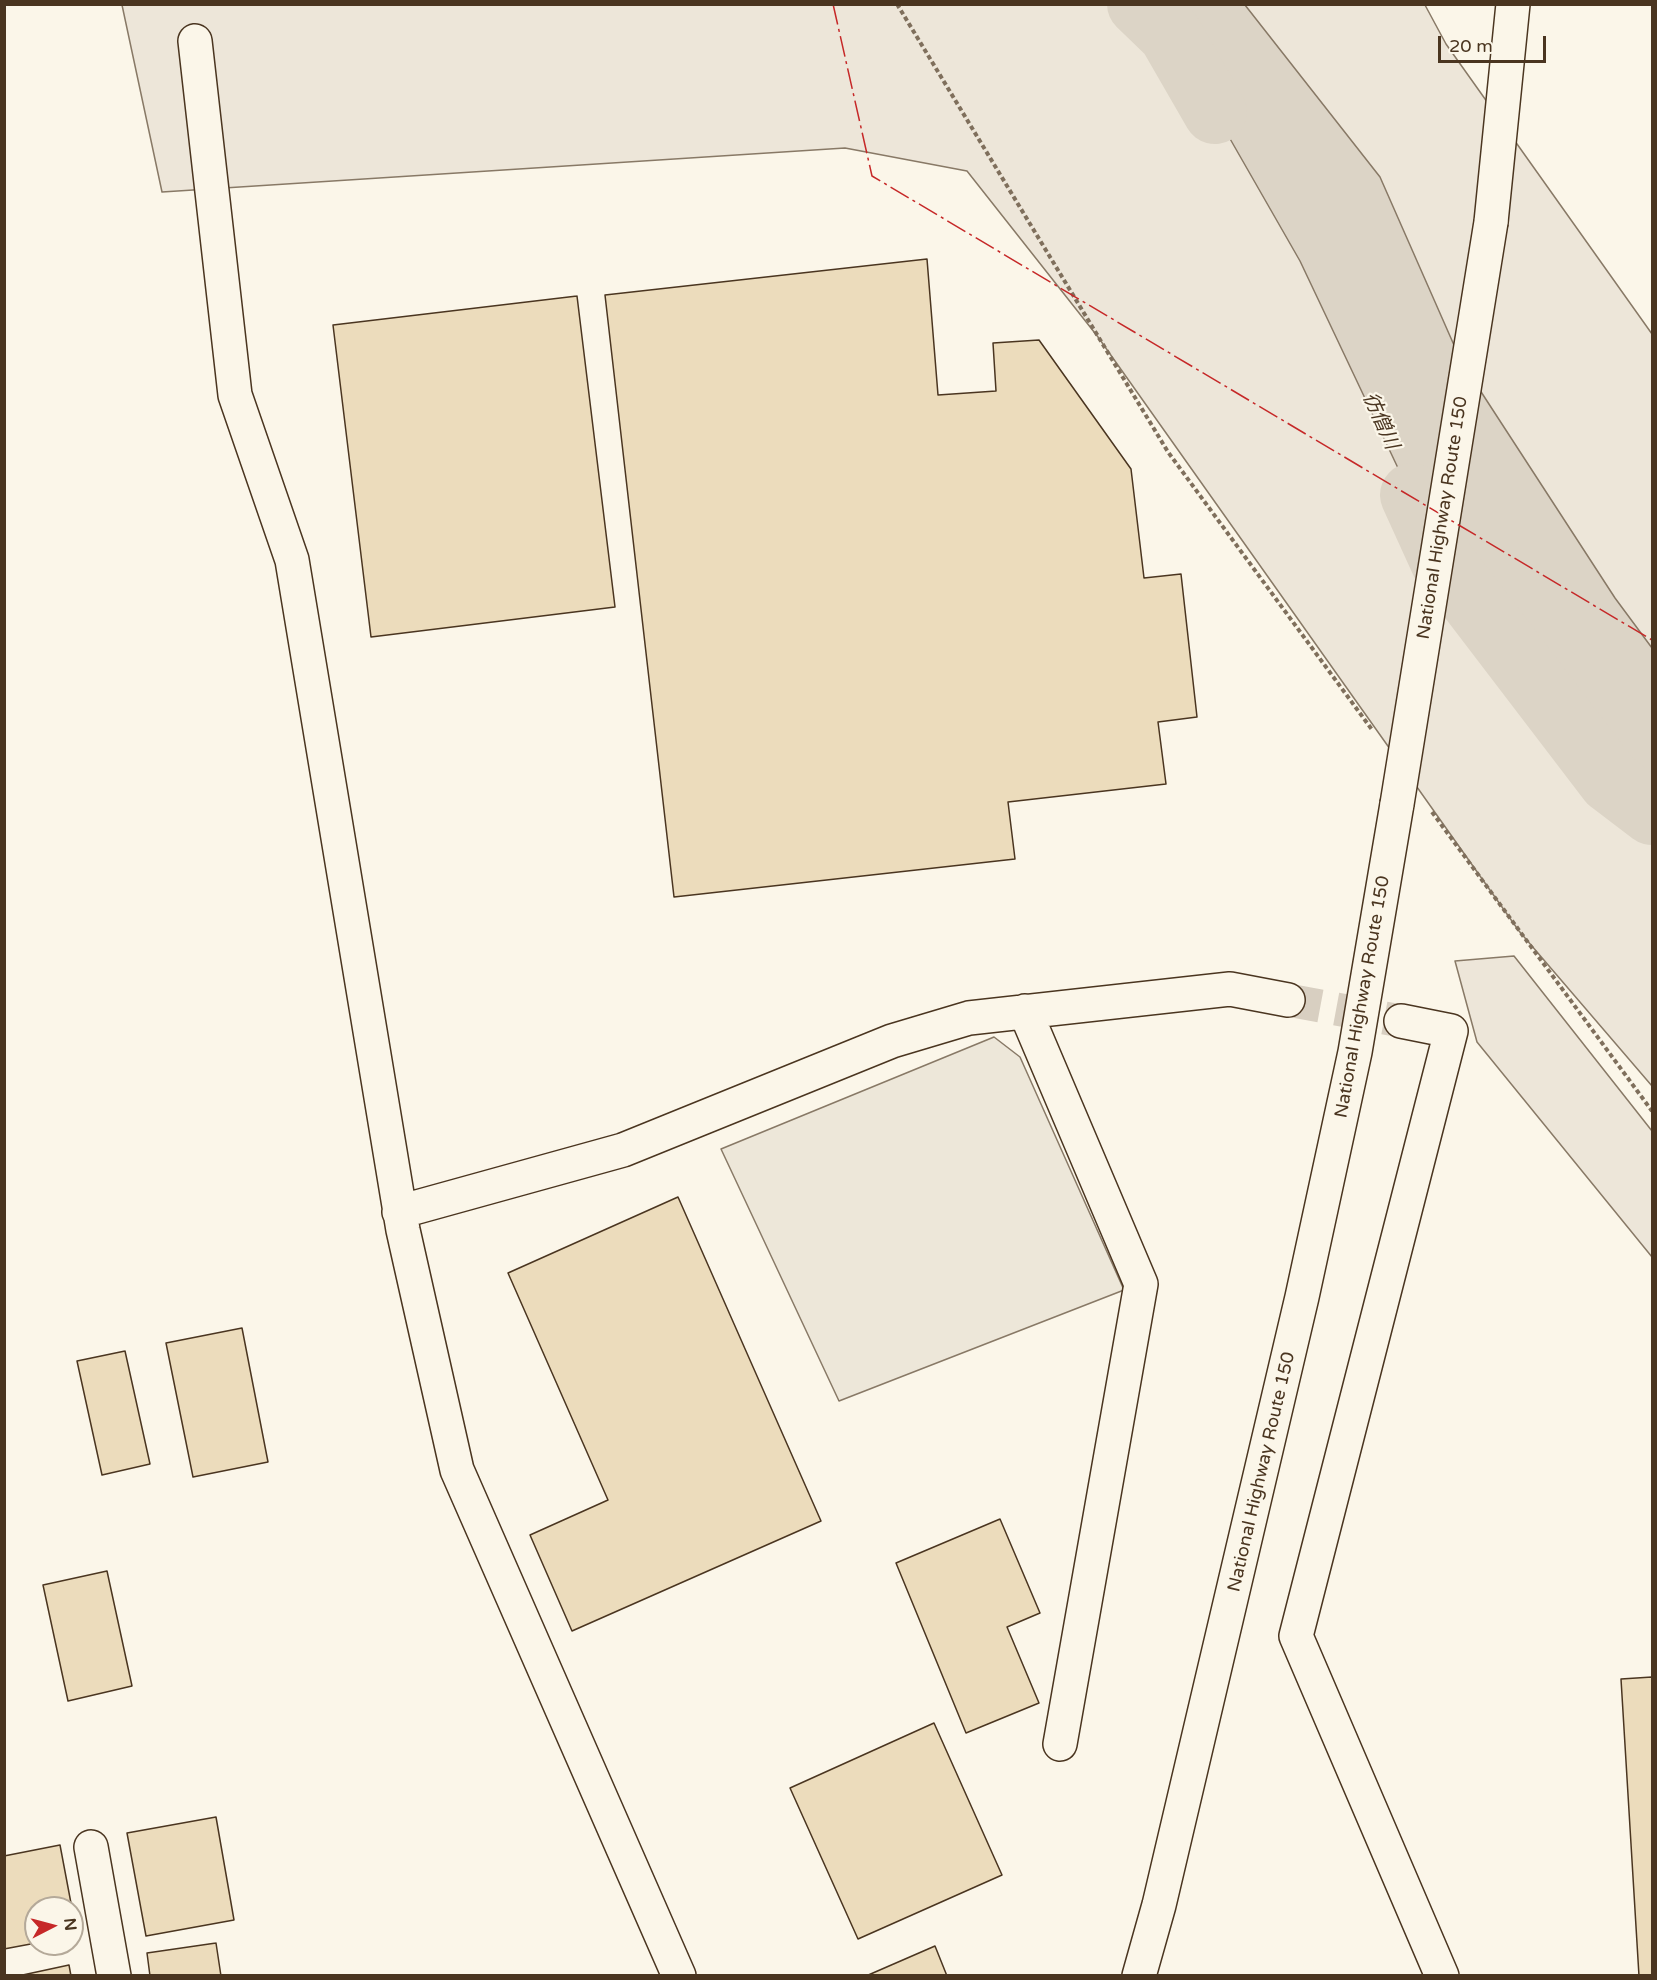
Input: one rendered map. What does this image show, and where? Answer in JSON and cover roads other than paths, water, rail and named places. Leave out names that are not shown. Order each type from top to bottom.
[{"type":"main road","name":"National Highway Route 150","points":[[1139,1976],[1167,1870],[1302,1297],[1355,1052],[1413,806],[1491,222],[1513,4]]},
{"type":"main road","points":[[195,41],[235,395],[292,560],[399,1212],[457,1470],[679,1976]]},
{"type":"main road","points":[[399,1212],[623,1150],[892,1041],[969,1018],[1230,988],[1288,1000]]},
{"type":"main road","points":[[1025,1011],[1141,1284],[1060,1744]]},
{"type":"main road","points":[[1401,1021],[1451,1031],[1296,1636],[1442,1976]]},
{"type":"main road","points":[[91,1847],[114,1976]]},
{"type":"water","points":[[1147,5],[1245,5],[1380,177],[1461,361],[1615,598],[1652,648],[1652,792],[1442,561],[1300,261],[1170,34]]},
{"type":"waterway","name":"彷僧川","points":[[1139,4],[1170,34],[1215,112]]},
{"type":"waterway","name":"彷僧川","points":[[1412,495],[1442,561],[1610,781],[1652,813]]},
{"type":"waterway","points":[[1635,800],[1652,798]]},
{"type":"tunnel","points":[[1288,1000],[1401,1021]]}]
